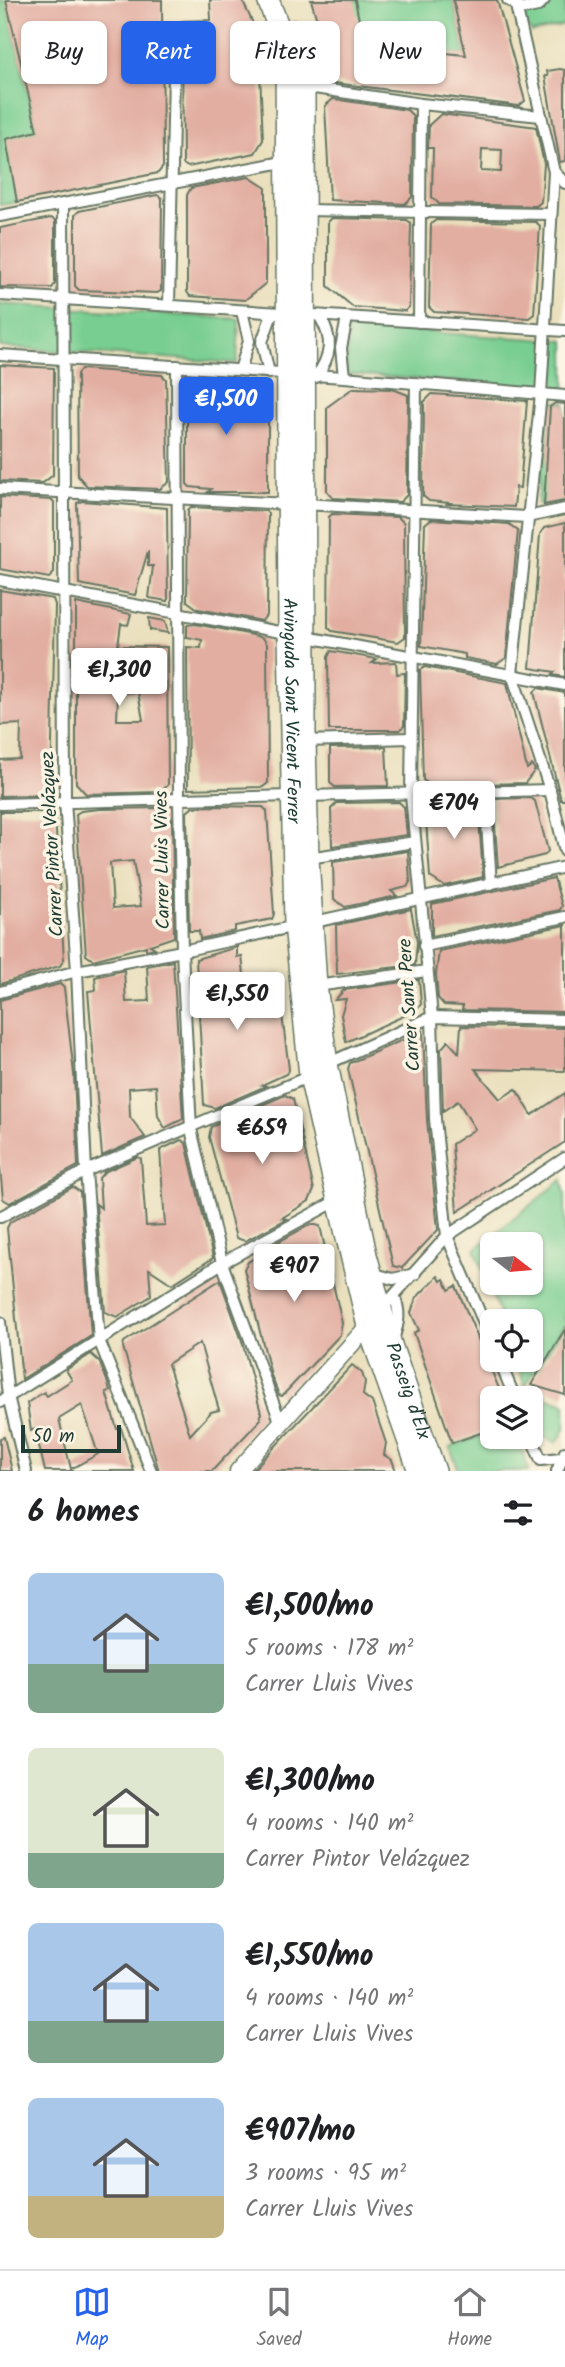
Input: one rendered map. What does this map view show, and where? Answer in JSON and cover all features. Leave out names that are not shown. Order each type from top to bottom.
[{"type":"highway","points":[[268,0],[286,46],[295,86]]},
{"type":"highway","points":[[284,0],[298,36],[295,86]]},
{"type":"highway","name":"Avinguda Sant Vicent Ferrer","points":[[295,86],[288,160],[296,315]]},
{"type":"highway","name":"Avinguda Sant Vicent Ferrer","points":[[295,86],[304,210],[294,375],[298,796],[304,922],[318,1070],[338,1200],[381,1311]]},
{"type":"highway","name":"Avinguda Sant Vicent Ferrer","points":[[297,635],[305,741],[298,796],[308,858],[304,922],[316,986],[318,1070],[381,1311]]},
{"type":"highway","name":"Passeig d'Elx","points":[[381,1311],[435,1471]]},
{"type":"highway","name":"Passeig d'Elx","points":[[381,1311],[419,1471]]},
{"type":"street","points":[[544,0],[531,8],[512,3],[554,172],[541,394],[512,674],[550,790],[565,850]]},
{"type":"street","points":[[169,305],[174,84]]},
{"type":"street","points":[[295,86],[421,104],[541,116]]},
{"type":"street","points":[[419,322],[421,104]]},
{"type":"street","points":[[0,216],[288,160]]},
{"type":"street","points":[[554,172],[565,183]]},
{"type":"street","name":"Carrer Pintor Velázquez","points":[[63,204],[65,801],[77,971],[86,1171],[99,1339],[149,1470]]},
{"type":"street","points":[[304,210],[551,214]]},
{"type":"street","points":[[0,295],[565,331]]},
{"type":"street","points":[[240,370],[249,341],[242,312]]},
{"type":"street","points":[[294,375],[327,362],[330,347],[328,330],[296,315]]},
{"type":"street","points":[[345,377],[341,348],[347,318]]},
{"type":"street","points":[[0,355],[345,377],[565,396]]},
{"type":"street","name":"Carrer Lluis Vives","points":[[177,366],[179,798],[182,951],[191,1129],[222,1263],[281,1424]]},
{"type":"street","name":"Carrer Sant Pere","points":[[416,383],[411,794],[432,1017],[435,1119],[447,1236],[480,1314]]},
{"type":"street","points":[[0,489],[64,490],[527,517],[565,509]]},
{"type":"street","points":[[0,580],[565,685]]},
{"type":"street","points":[[305,741],[411,738]]},
{"type":"street","points":[[0,804],[550,790]]},
{"type":"street","points":[[485,792],[491,884]]},
{"type":"street","points":[[308,858],[415,842]]},
{"type":"street","points":[[0,992],[77,971],[182,951],[304,922],[419,900],[565,867]]},
{"type":"street","points":[[424,946],[565,917]]},
{"type":"street","points":[[316,986],[427,971]]},
{"type":"street","points":[[0,1217],[86,1171],[191,1129],[432,1017],[565,1020]]},
{"type":"street","points":[[243,1469],[447,1236],[565,1158]]},
{"type":"street","points":[[4,1399],[222,1263],[338,1200]]},
{"type":"street","points":[[371,1273],[393,1279],[415,1274]]},
{"type":"street","points":[[0,1322],[4,1399],[26,1471]]},
{"type":"street","points":[[536,1449],[541,1460],[563,1455]]},
{"type":"street","points":[[557,1471],[563,1455]]},
{"type":"green space","points":[[0,0],[6,0],[21,63],[21,84],[26,84],[37,131],[17,202],[0,205]]},
{"type":"green space","points":[[347,0],[453,0],[466,55],[446,53],[446,21],[354,21],[354,32]]},
{"type":"green space","points":[[551,0],[565,0],[565,25],[532,33],[520,14],[537,13]]},
{"type":"green space","points":[[0,304],[239,319],[237,363],[0,347]]},
{"type":"green space","points":[[349,327],[565,341],[565,389],[346,374]]},
{"type":"green space","points":[[546,401],[565,403],[565,503],[544,507],[538,504]]},
{"type":"green space","points":[[562,1180],[565,1195],[565,1324],[543,1358],[543,1309],[498,1309],[492,1295],[543,1295],[543,1232],[496,1232]]},
{"type":"green space","points":[[480,1245],[480,1262],[475,1249]]},
{"type":"green space","points":[[520,1372],[534,1372],[525,1386]]},
{"type":"green space","points":[[543,1396],[565,1404],[565,1429],[557,1443],[543,1436]]},
{"type":"green space","points":[[480,1436],[480,1449],[521,1449],[529,1471],[459,1471],[450,1447]]},
{"type":"building","points":[[6,0],[162,0],[162,21],[121,21],[121,84],[163,84],[163,167],[158,173],[17,202],[6,139],[37,131],[26,84],[107,84],[107,21],[21,21],[21,63]]},
{"type":"building","points":[[210,0],[242,0],[252,21],[230,21],[230,84],[260,84],[263,140],[255,153],[188,167],[183,164],[182,84],[216,84],[216,21],[182,21],[211,20]]},
{"type":"building","points":[[311,0],[355,0],[359,21],[354,21],[354,84],[446,84],[446,53],[466,55],[453,0],[497,0],[525,101],[519,106],[340,84],[340,21],[317,21]]},
{"type":"building","points":[[565,70],[565,161],[560,162],[545,76],[548,76],[547,71]]},
{"type":"building","points":[[333,99],[407,110],[413,116],[412,197],[405,204],[330,200],[325,106]]},
{"type":"building","points":[[441,114],[536,127],[544,164],[541,202],[536,206],[439,204],[432,197],[433,148],[428,148],[429,125]],"holes":[[[482,149],[502,150],[501,172],[481,171]]]},
{"type":"building","points":[[249,177],[266,188],[266,283],[245,300],[190,296],[187,292],[187,195],[191,188]]},
{"type":"building","points":[[157,195],[162,198],[161,291],[79,290],[75,286],[75,215],[79,211]]},
{"type":"building","points":[[51,218],[55,220],[55,284],[52,288],[0,287],[0,228]]},
{"type":"building","points":[[332,218],[407,220],[411,223],[409,307],[405,311],[353,307],[328,286],[328,222]]},
{"type":"building","points":[[436,220],[536,222],[540,226],[534,314],[529,318],[434,312],[429,307],[431,224]]},
{"type":"building","points":[[0,365],[54,368],[53,475],[43,483],[0,481]]},
{"type":"building","points":[[81,369],[162,375],[166,379],[169,482],[160,489],[87,486],[78,476],[77,374]]},
{"type":"building","points":[[192,378],[240,381],[268,406],[268,492],[208,492],[211,489],[190,487],[187,484],[187,382]]},
{"type":"building","points":[[353,388],[393,389],[408,395],[407,495],[400,502],[333,498],[327,491],[327,407]]},
{"type":"building","points":[[432,394],[527,401],[520,488],[516,487],[514,507],[448,504],[450,503],[429,501],[423,496],[424,402]]},
{"type":"building","points":[[555,403],[565,404],[565,501],[544,505],[550,407]]},
{"type":"building","points":[[0,497],[54,502],[54,573],[49,578],[0,569]]},
{"type":"building","points":[[82,501],[167,508],[168,601],[149,598],[153,566],[148,566],[148,551],[135,595],[79,584],[77,503]]},
{"type":"building","points":[[191,507],[266,511],[268,514],[267,614],[262,621],[198,609],[187,601],[188,510]]},
{"type":"building","points":[[332,514],[398,517],[404,523],[405,637],[398,642],[332,631],[328,627],[329,517]]},
{"type":"building","points":[[431,519],[509,524],[518,531],[506,658],[497,664],[465,658],[465,654],[421,646],[425,524]]},
{"type":"building","points":[[565,523],[565,677],[552,675],[555,672],[530,668],[540,534],[544,528]]},
{"type":"building","points":[[0,590],[53,599],[55,605],[51,788],[45,795],[0,796],[0,760],[20,759],[21,724],[0,725]]},
{"type":"building","points":[[76,603],[131,614],[128,625],[121,624],[118,646],[167,647],[168,785],[160,792],[86,794],[76,783]],"holes":[[[138,692],[143,720],[117,720],[118,693]]]},
{"type":"building","points":[[149,618],[165,621],[168,633],[150,630]]},
{"type":"building","points":[[195,624],[253,635],[263,638],[267,644],[268,783],[263,787],[188,789],[187,647],[201,648],[202,640],[187,637],[187,625]]},
{"type":"building","points":[[331,651],[377,659],[372,663],[396,662],[397,674],[405,673],[404,726],[400,730],[329,730],[328,657]]},
{"type":"building","points":[[425,667],[507,683],[527,769],[532,765],[535,770],[525,783],[430,785],[423,780],[420,670]]},
{"type":"building","points":[[538,688],[565,693],[565,800],[561,800],[534,692]]},
{"type":"building","points":[[386,747],[388,786],[335,787],[330,783],[330,748]]},
{"type":"building","points":[[530,798],[535,801],[548,851],[545,855],[498,867],[493,799]]},
{"type":"building","points":[[475,800],[478,803],[483,877],[444,886],[430,877],[425,806],[429,801]]},
{"type":"building","points":[[399,802],[404,807],[407,835],[332,846],[331,809],[337,803]]},
{"type":"building","points":[[193,807],[263,807],[267,811],[274,914],[272,919],[235,926],[235,931],[200,939],[199,931],[189,931],[187,812]]},
{"type":"building","points":[[165,808],[172,819],[174,937],[150,945],[155,948],[146,950],[146,946],[93,960],[86,955],[76,814],[100,809]],"holes":[[[133,861],[141,906],[113,908],[110,863]]]},
{"type":"building","points":[[0,812],[51,812],[55,816],[64,959],[60,966],[0,984]]},
{"type":"building","points":[[408,851],[410,882],[407,887],[391,891],[397,896],[345,907],[334,899],[333,862]]},
{"type":"building","points":[[554,878],[562,906],[560,910],[432,936],[432,904]]},
{"type":"building","points":[[411,909],[417,942],[415,965],[337,974],[336,925]]},
{"type":"building","points":[[565,925],[565,1012],[462,1010],[463,1006],[444,1005],[438,998],[436,974],[439,951]]},
{"type":"building","points":[[237,947],[237,957],[242,956],[244,975],[238,975],[239,995],[279,992],[289,1069],[286,1074],[262,1085],[266,1086],[215,1108],[204,1105],[196,959]]},
{"type":"building","points":[[173,961],[183,1119],[165,1128],[158,1116],[156,1086],[129,1088],[130,1117],[145,1137],[102,1156],[88,991],[96,990],[95,977],[124,970],[126,1002],[149,1001],[147,966]]},
{"type":"building","points":[[419,980],[421,1004],[417,1010],[346,1042],[341,1015],[346,999],[335,1000],[344,990]]},
{"type":"building","points":[[60,984],[64,988],[74,1074],[78,1166],[10,1203],[3,1199],[0,1168],[0,1000]]},
{"type":"building","points":[[461,1026],[565,1028],[565,1071],[475,1069],[500,1099],[516,1089],[532,1115],[565,1093],[565,1142],[457,1212],[452,1144],[475,1129],[458,1101],[443,1111],[441,1049],[448,1041],[459,1053]]},
{"type":"building","points":[[423,1031],[427,1120],[438,1230],[402,1268],[393,1266],[348,1069],[350,1063]]},
{"type":"building","points":[[285,1095],[293,1099],[314,1190],[309,1201],[282,1218],[287,1219],[245,1241],[236,1238],[209,1137],[211,1127]]},
{"type":"building","points":[[181,1140],[186,1143],[213,1258],[172,1284],[149,1269],[151,1296],[117,1317],[105,1312],[96,1204],[101,1208],[99,1178],[104,1172],[138,1157],[141,1159],[146,1226],[165,1225],[160,1150]]},
{"type":"building","points":[[73,1187],[80,1192],[91,1336],[22,1379],[7,1228],[10,1222]]},
{"type":"building","points":[[311,1224],[320,1226],[342,1323],[340,1335],[282,1396],[279,1395],[271,1375],[244,1269],[248,1262],[268,1250],[265,1249]]},
{"type":"building","points":[[438,1276],[441,1281],[444,1279],[449,1290],[456,1286],[480,1343],[480,1372],[492,1372],[498,1386],[480,1386],[480,1433],[452,1443],[414,1333],[419,1330],[411,1313],[416,1298]]},
{"type":"building","points":[[220,1280],[242,1341],[261,1413],[260,1420],[212,1471],[159,1471],[123,1347],[124,1342]],"holes":[[[200,1343],[219,1410],[211,1412],[190,1435],[168,1364]]]},
{"type":"building","points":[[565,1329],[565,1395],[543,1389],[543,1386],[531,1385],[539,1372],[543,1372],[543,1365]]},
{"type":"building","points":[[91,1354],[99,1361],[110,1391],[106,1392],[117,1429],[121,1428],[134,1471],[45,1471],[35,1429],[31,1431],[27,1403],[44,1392],[47,1396],[72,1380],[66,1370]],"holes":[[[82,1405],[98,1454],[71,1469],[59,1419]]]},
{"type":"building","points":[[352,1365],[362,1373],[365,1382],[363,1395],[372,1402],[386,1443],[384,1455],[392,1460],[396,1471],[252,1471]]},
{"type":"building","points":[[4,1437],[12,1471],[0,1471],[0,1438]]}]
